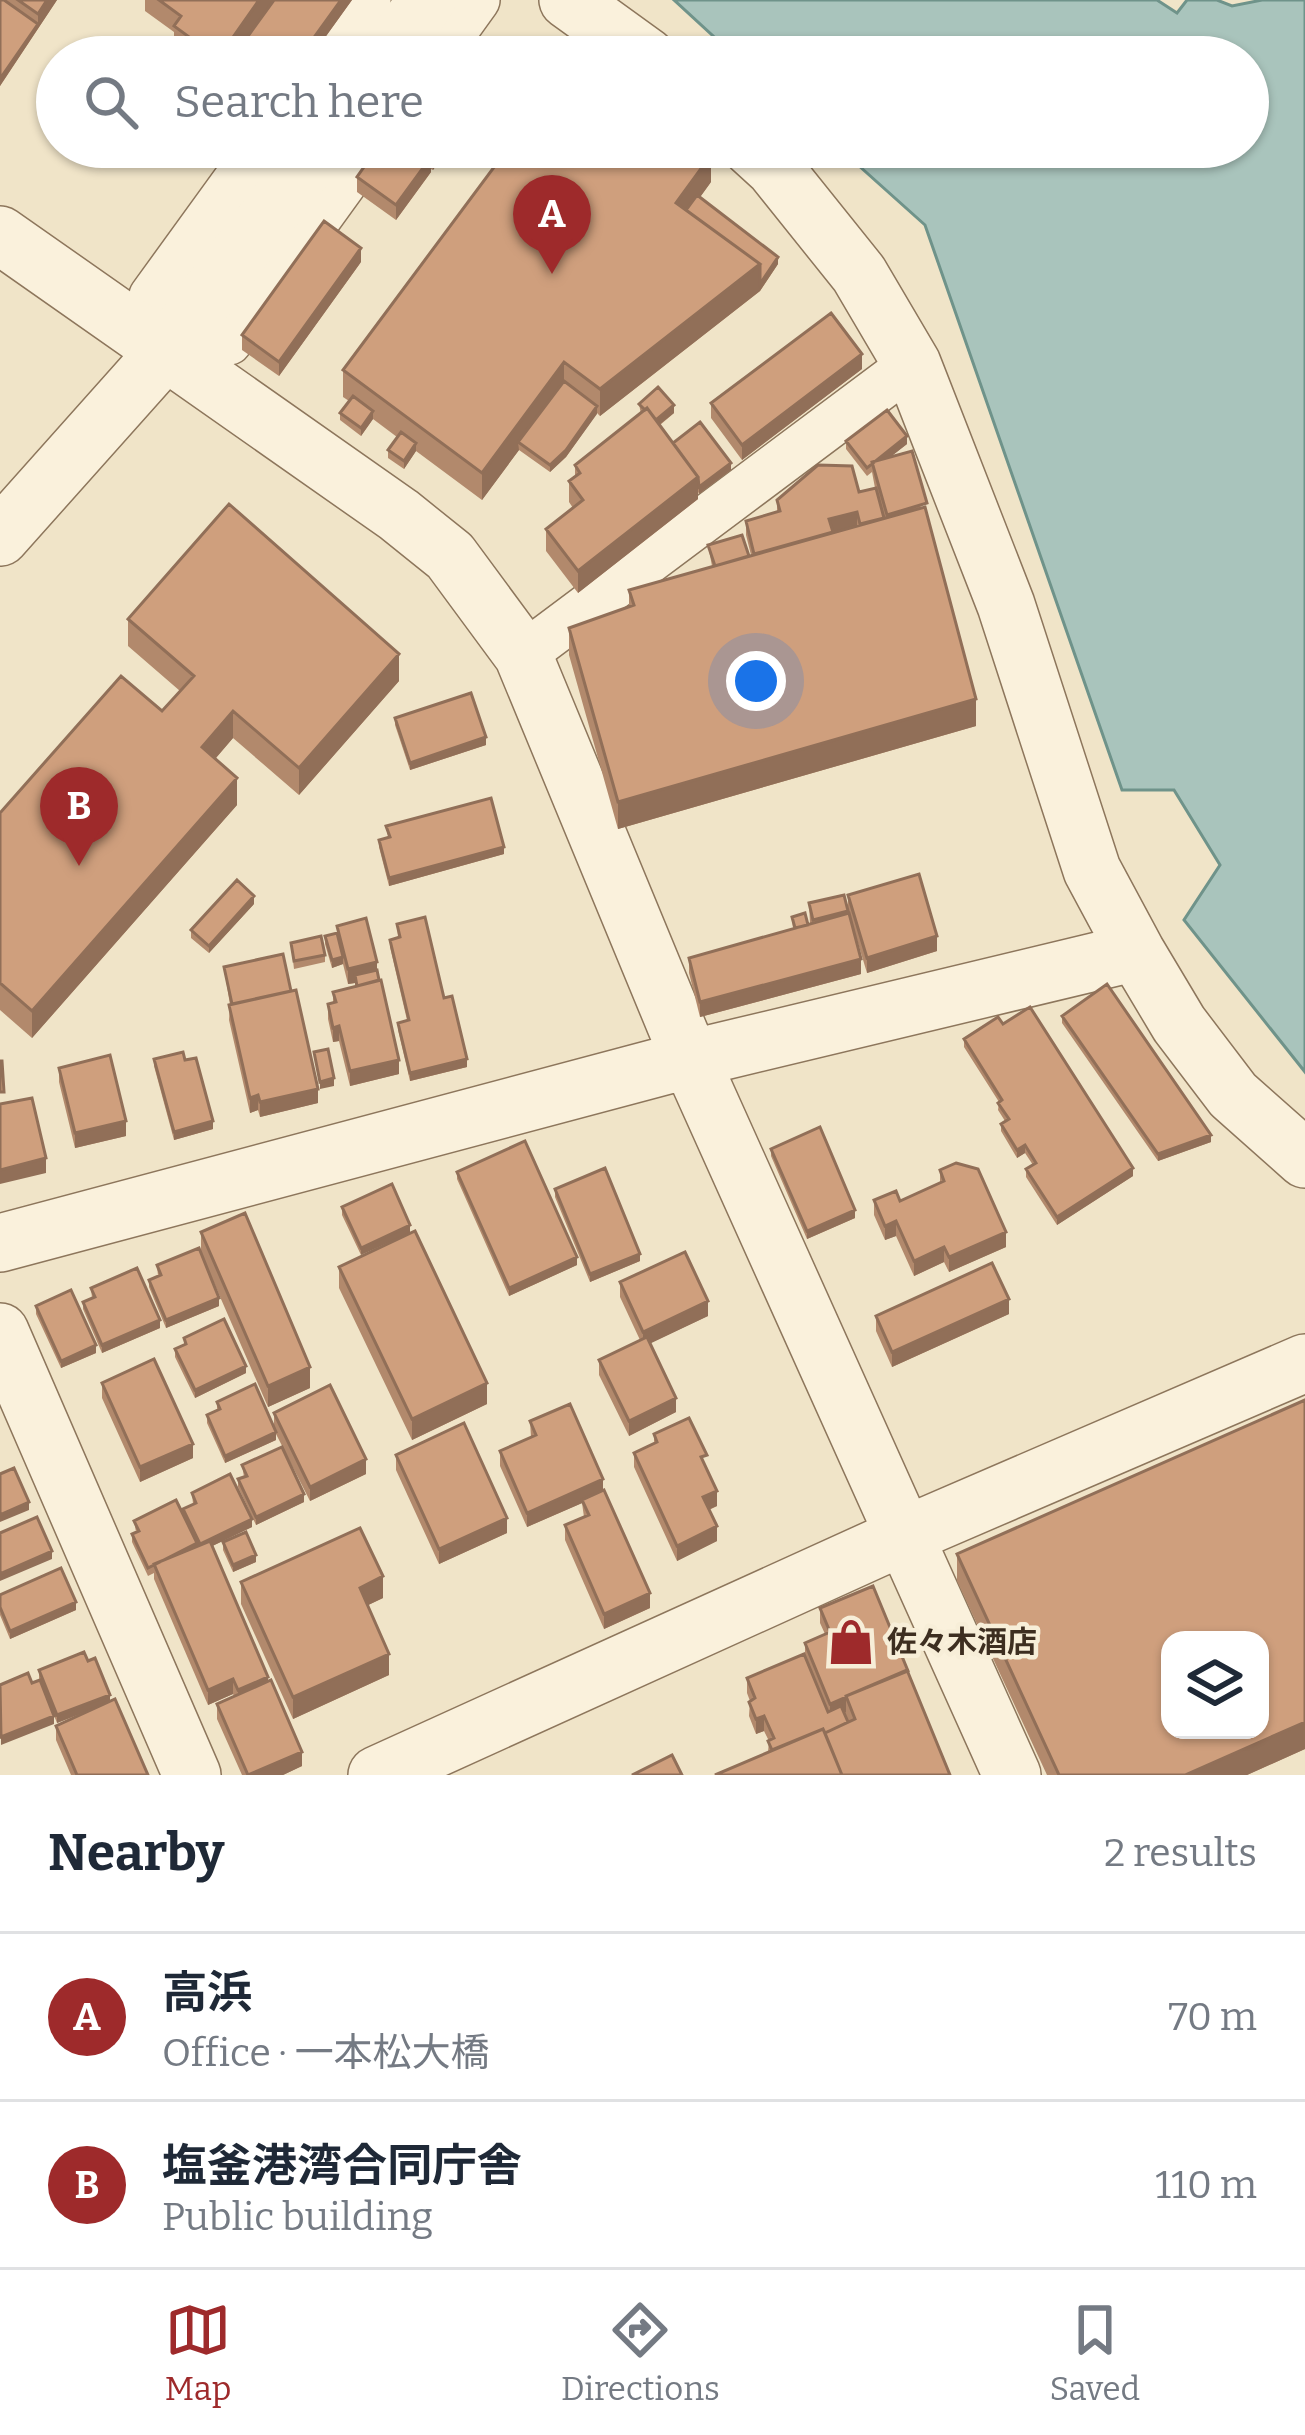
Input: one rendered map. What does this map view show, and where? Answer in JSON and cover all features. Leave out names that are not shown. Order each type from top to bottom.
[{"type":"street","points":[[341,36],[368,0]]},
{"type":"street","points":[[401,36],[427,0]]},
{"type":"street","points":[[451,36],[477,0]]},
{"type":"street","points":[[568,0],[618,36]]},
{"type":"street","points":[[165,352],[152,296],[245,168]]},
{"type":"street","points":[[0,537],[165,352],[304,168]]},
{"type":"street","points":[[165,352],[229,342],[355,168]]},
{"type":"street","points":[[774,168],[859,274],[912,364],[1006,605],[1091,870],[1179,1024],[1233,1095],[1305,1159]]},
{"type":"street","points":[[0,235],[399,515],[450,556],[523,655],[690,1060],[1012,1775]]},
{"type":"street","points":[[523,655],[912,364]]},
{"type":"street","points":[[0,1243],[690,1060],[1136,952]]},
{"type":"street","points":[[0,1332],[192,1775]]},
{"type":"street","points":[[377,1775],[906,1535],[1305,1363]]},
{"type":"water","points":[[674,0],[1157,0],[1177,13],[1187,0],[1217,0],[1232,6],[1305,0],[1305,1072],[1184,920],[1220,865],[1174,790],[1122,790],[925,225],[861,168],[1269,168],[1269,36],[713,36]]},
{"type":"building","points":[[0,0],[38,24],[0,79]]},
{"type":"building","points":[[18,0],[47,0],[38,14]]},
{"type":"building","points":[[159,0],[259,0],[234,36],[188,36],[174,26],[181,16]]},
{"type":"building","points":[[274,0],[341,0],[315,36],[248,36]]},
{"type":"building","points":[[363,168],[423,168],[396,205],[357,177]]},
{"type":"building","points":[[493,168],[702,168],[676,203],[760,264],[600,389],[564,362],[482,473],[343,370]]},
{"type":"building","points":[[697,195],[778,257],[760,284],[760,264],[686,210]]},
{"type":"building","points":[[324,221],[361,248],[279,362],[242,335]]},
{"type":"building","points":[[831,313],[862,354],[742,445],[711,403]]},
{"type":"building","points":[[564,381],[597,406],[550,465],[518,442]]},
{"type":"building","points":[[658,387],[674,405],[656,420],[639,404]]},
{"type":"building","points":[[353,396],[373,411],[361,428],[340,413]]},
{"type":"building","points":[[647,408],[698,477],[578,571],[546,529],[583,500],[569,481],[580,473],[575,465]]},
{"type":"building","points":[[887,410],[907,436],[867,468],[846,441]]},
{"type":"building","points":[[700,422],[731,463],[699,487],[698,477],[673,443]]},
{"type":"building","points":[[401,432],[416,443],[404,461],[388,450]]},
{"type":"building","points":[[912,451],[927,503],[887,515],[872,462]]},
{"type":"building","points":[[818,465],[852,466],[859,492],[876,488],[884,518],[860,524],[857,512],[829,519],[833,532],[754,554],[746,521],[780,511],[777,500]]},
{"type":"building","points":[[229,504],[399,654],[299,768],[233,711],[202,747],[237,778],[32,1011],[0,983],[0,813],[121,676],[162,711],[194,676],[128,619]]},
{"type":"building","points":[[925,507],[976,699],[618,802],[569,628],[634,605],[629,590]]},
{"type":"building","points":[[742,535],[749,556],[715,566],[708,545]]},
{"type":"building","points":[[471,693],[486,737],[410,763],[395,718]]},
{"type":"building","points":[[491,798],[504,847],[389,878],[379,840],[390,837],[386,826]]},
{"type":"building","points":[[919,874],[937,936],[867,958],[848,895]]},
{"type":"building","points":[[237,880],[254,896],[209,946],[191,930]]},
{"type":"building","points":[[844,895],[848,911],[813,920],[809,903]]},
{"type":"building","points":[[805,913],[808,925],[795,928],[792,917]]},
{"type":"building","points":[[849,913],[861,959],[700,1002],[689,958]]},
{"type":"building","points":[[425,917],[444,998],[452,996],[467,1059],[410,1073],[398,1023],[409,1020],[390,940],[400,937],[397,924]]},
{"type":"building","points":[[366,918],[377,962],[348,969],[337,926]]},
{"type":"building","points":[[337,933],[343,957],[332,960],[325,936]]},
{"type":"building","points":[[321,936],[325,955],[294,961],[291,943]]},
{"type":"building","points":[[283,954],[291,991],[232,1004],[224,967]]},
{"type":"building","points":[[377,970],[379,980],[357,986],[355,975]]},
{"type":"building","points":[[381,980],[399,1060],[350,1071],[328,1004],[336,1002],[333,992]]},
{"type":"building","points":[[1107,984],[1211,1135],[1158,1154],[1062,1016]]},
{"type":"building","points":[[296,990],[318,1089],[260,1102],[258,1095],[250,1098],[229,1005]]},
{"type":"building","points":[[1030,1007],[1133,1168],[1057,1217],[1026,1169],[1036,1163],[1025,1145],[1017,1150],[1001,1124],[1009,1119],[998,1103],[1002,1100],[964,1039],[998,1017],[1003,1024]]},
{"type":"building","points":[[328,1049],[334,1078],[320,1082],[314,1052]]},
{"type":"building","points":[[183,1052],[185,1060],[196,1058],[213,1121],[174,1132],[154,1059]]},
{"type":"building","points":[[110,1055],[126,1121],[75,1133],[59,1068]]},
{"type":"building","points":[[2,1061],[4,1092],[0,1092]]},
{"type":"building","points":[[32,1098],[46,1158],[0,1170],[0,1104]]},
{"type":"building","points":[[820,1127],[855,1210],[807,1231],[771,1149]]},
{"type":"building","points":[[525,1141],[577,1257],[509,1288],[457,1172]]},
{"type":"building","points":[[956,1163],[978,1169],[1006,1232],[949,1257],[944,1247],[914,1261],[896,1221],[885,1226],[874,1200],[896,1191],[900,1201],[944,1181],[940,1170]]},
{"type":"building","points":[[605,1168],[640,1254],[590,1274],[555,1189]]},
{"type":"building","points":[[392,1184],[410,1225],[361,1248],[342,1207]]},
{"type":"building","points":[[245,1213],[310,1367],[268,1386],[201,1232]]},
{"type":"building","points":[[415,1231],[487,1383],[412,1419],[339,1267]]},
{"type":"building","points":[[199,1248],[219,1298],[166,1320],[149,1280],[161,1275],[157,1265]]},
{"type":"building","points":[[685,1252],[708,1301],[643,1332],[620,1282]]},
{"type":"building","points":[[992,1263],[1009,1299],[892,1352],[876,1316]]},
{"type":"building","points":[[137,1268],[160,1320],[102,1345],[83,1302],[95,1297],[91,1288]]},
{"type":"building","points":[[71,1290],[96,1345],[61,1361],[36,1306]]},
{"type":"building","points":[[224,1319],[246,1366],[195,1390],[175,1349],[186,1344],[184,1338]]},
{"type":"building","points":[[647,1337],[676,1398],[629,1421],[599,1360]]},
{"type":"building","points":[[154,1359],[193,1444],[140,1467],[102,1383]]},
{"type":"building","points":[[255,1384],[276,1432],[225,1456],[207,1415],[220,1409],[217,1402]]},
{"type":"building","points":[[330,1385],[366,1459],[310,1487],[274,1413]]},
{"type":"building","points":[[1305,1400],[1305,1722],[1269,1738],[1269,1631],[1161,1631],[1161,1739],[1267,1739],[1185,1775],[1059,1775],[957,1554]]},
{"type":"building","points":[[570,1404],[603,1479],[527,1513],[500,1451],[536,1435],[530,1421]]},
{"type":"building","points":[[689,1418],[717,1491],[703,1497],[717,1526],[677,1546],[634,1453],[657,1442],[654,1434]]},
{"type":"building","points":[[464,1423],[507,1518],[439,1549],[396,1455]]},
{"type":"building","points":[[282,1447],[304,1494],[256,1517],[238,1479],[247,1476],[242,1465]]},
{"type":"building","points":[[14,1468],[29,1502],[0,1515],[0,1474]]},
{"type":"building","points":[[230,1474],[252,1519],[200,1544],[183,1509],[196,1503],[192,1493]]},
{"type":"building","points":[[604,1490],[650,1593],[604,1614],[565,1525],[589,1515],[582,1500]]},
{"type":"building","points":[[176,1500],[197,1543],[148,1568],[132,1534],[139,1531],[134,1521]]},
{"type":"building","points":[[37,1517],[52,1551],[0,1574],[0,1533]]},
{"type":"building","points":[[360,1528],[383,1576],[360,1588],[389,1654],[293,1697],[241,1582]]},
{"type":"building","points":[[246,1532],[256,1555],[233,1565],[223,1542]]},
{"type":"building","points":[[210,1541],[268,1677],[238,1690],[233,1679],[208,1690],[154,1564]]},
{"type":"building","points":[[61,1568],[76,1602],[10,1631],[0,1595]]},
{"type":"building","points":[[873,1586],[908,1671],[830,1704],[805,1643],[830,1632],[820,1608]]},
{"type":"building","points":[[84,1652],[88,1661],[95,1658],[110,1695],[57,1715],[39,1670]]},
{"type":"building","points":[[804,1654],[828,1712],[841,1706],[848,1722],[772,1750],[768,1741],[774,1738],[764,1716],[756,1719],[749,1702],[755,1698],[747,1678]]},
{"type":"building","points":[[907,1670],[950,1775],[842,1775],[825,1733],[855,1719],[846,1696]]},
{"type":"building","points":[[28,1673],[32,1683],[40,1680],[54,1716],[1,1737],[0,1685]]},
{"type":"building","points":[[271,1680],[302,1752],[248,1775],[217,1704]]},
{"type":"building","points":[[115,1699],[148,1775],[77,1775],[56,1726]]},
{"type":"building","points":[[823,1729],[842,1775],[715,1775]]},
{"type":"building","points":[[672,1755],[682,1775],[632,1775]]},
{"type":"place","name":"高浜","points":[[552,274]]},
{"type":"place","name":"塩釜港湾合同庁舎","points":[[79,866]]},
{"type":"place","name":"佐々木酒店","points":[[851,1642]]}]
